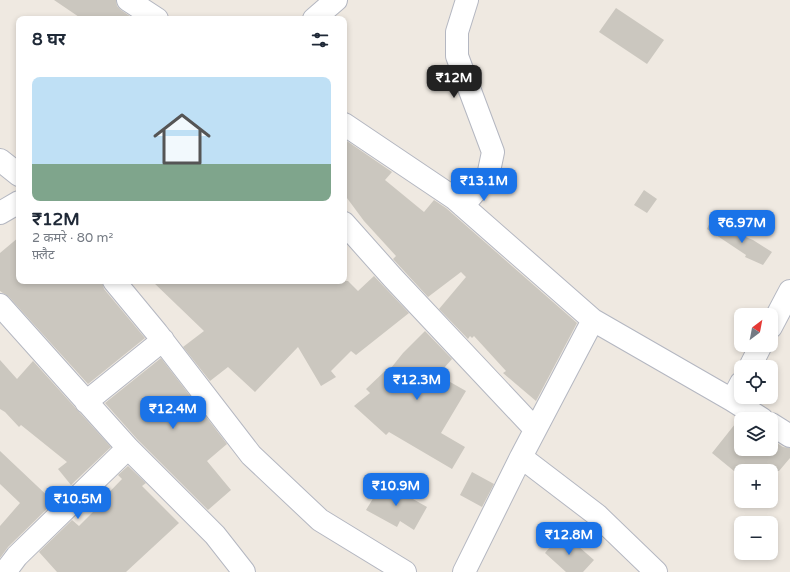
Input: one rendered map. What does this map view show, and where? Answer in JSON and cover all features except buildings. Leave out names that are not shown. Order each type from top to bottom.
[{"type":"street","points":[[128,0],[152,11]]},
{"type":"street","points":[[317,16],[336,0]]},
{"type":"street","points":[[463,206],[488,176],[493,152],[457,56],[457,32],[467,0]]},
{"type":"street","points":[[347,126],[454,198],[593,320],[734,391]]},
{"type":"street","points":[[0,160],[16,173]]},
{"type":"street","points":[[0,213],[16,204]]},
{"type":"street","points":[[347,226],[392,278],[535,430]]},
{"type":"street","points":[[116,284],[163,340],[251,455],[320,520],[406,572]]},
{"type":"street","points":[[778,314],[790,291]]},
{"type":"street","points":[[0,305],[128,448],[215,535],[244,572]]},
{"type":"street","points":[[464,572],[521,457],[593,320]]},
{"type":"street","points":[[86,402],[163,340]]},
{"type":"street","points":[[748,404],[755,412]]},
{"type":"street","points":[[778,428],[790,436]]},
{"type":"street","points":[[5,572],[17,556],[128,448]]},
{"type":"street","points":[[521,457],[597,515],[656,572]]}]
